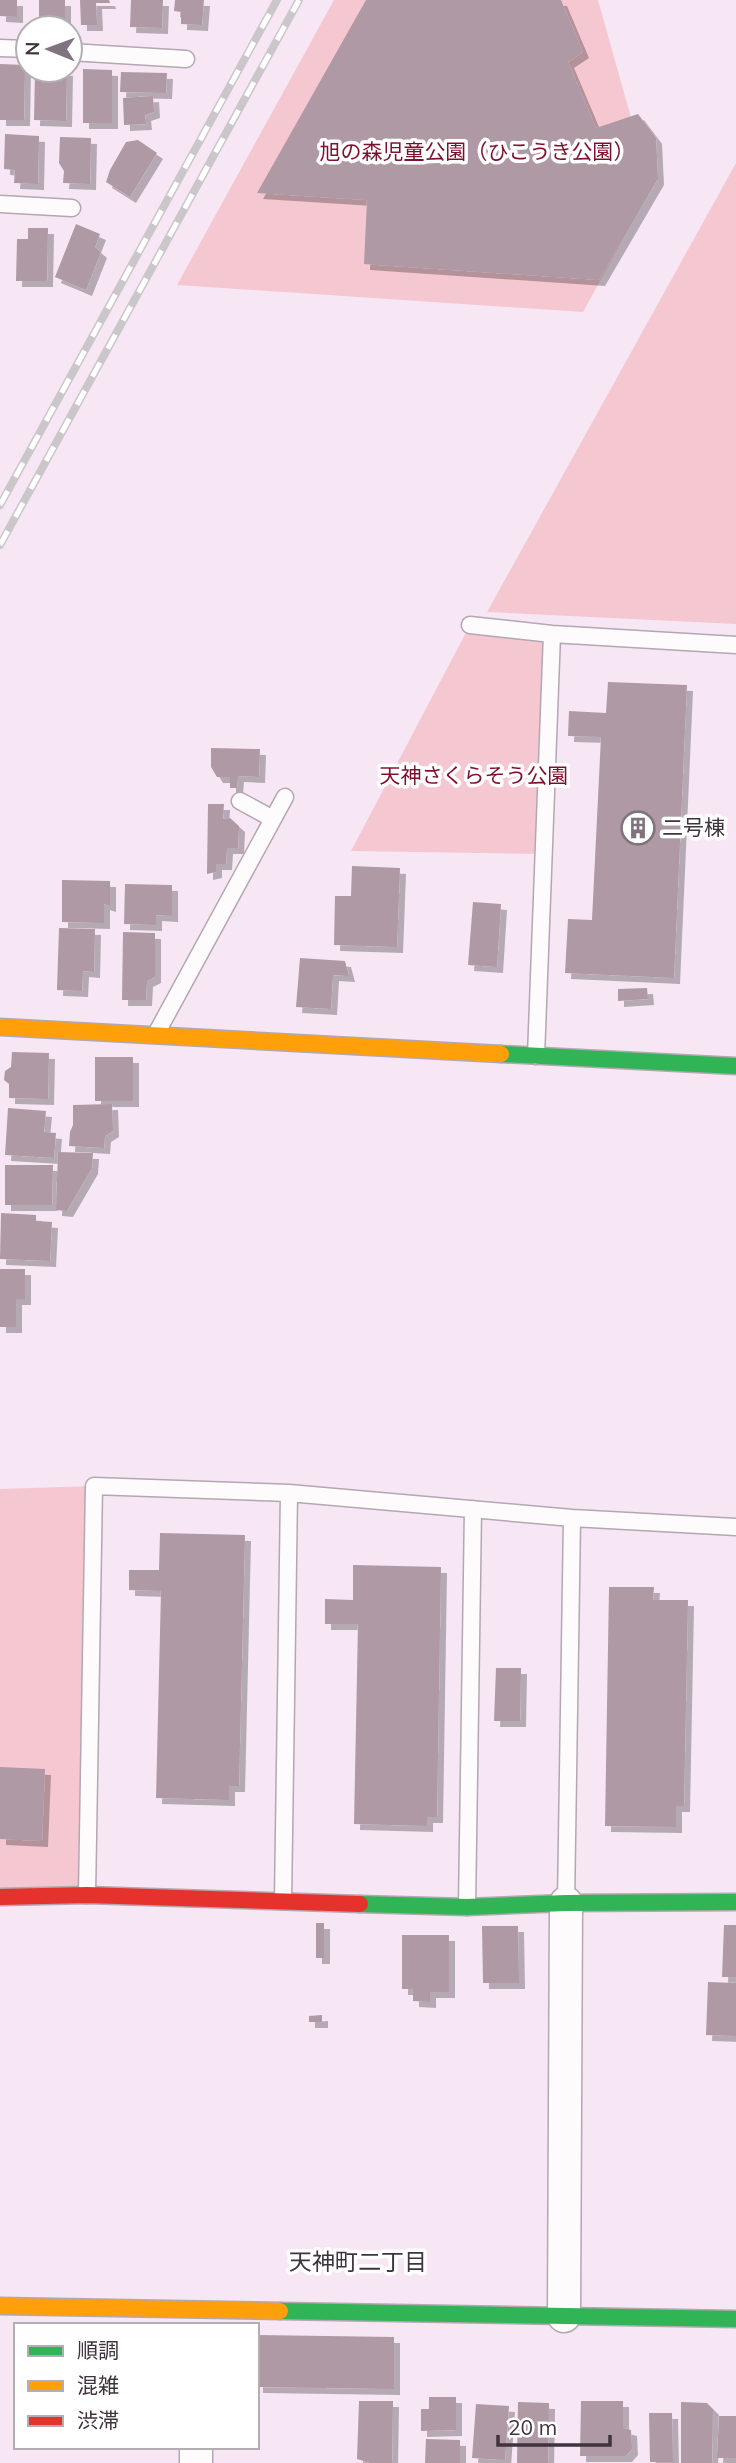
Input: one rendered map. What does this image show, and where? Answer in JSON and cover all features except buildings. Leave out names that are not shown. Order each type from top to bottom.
[{"type":"street","points":[[0,1027],[736,1066]]},
{"type":"street","points":[[0,1897],[87,1895],[467,1907],[566,1903],[736,1902]]},
{"type":"street","points":[[564,2316],[566,1903]]},
{"type":"street","points":[[0,2306],[198,2317],[564,2316],[736,2319]]},
{"type":"lane","points":[[84,53],[186,59]]},
{"type":"lane","points":[[0,204],[72,208]]},
{"type":"lane","points":[[470,625],[552,634],[736,645]]},
{"type":"lane","points":[[536,1056],[552,634]]},
{"type":"lane","points":[[156,1034],[285,797]]},
{"type":"lane","points":[[240,801],[273,819]]},
{"type":"lane","points":[[87,1895],[94,1486],[289,1493],[572,1518],[736,1527]]},
{"type":"lane","points":[[283,1901],[289,1493]]},
{"type":"lane","points":[[467,1907],[473,1509]]},
{"type":"lane","points":[[566,1903],[572,1518]]},
{"type":"green space","name":"旭の森児童公園（ひこうき公園）","points":[[334,0],[598,0],[651,189],[583,312],[177,285]]},
{"type":"green space","points":[[736,163],[736,624],[487,612]]},
{"type":"green space","name":"天神さくらそう公園","points":[[470,625],[552,634],[545,854],[351,851]]},
{"type":"green space","points":[[94,1486],[87,1895],[0,1897],[0,1489]]},
{"type":"railway","points":[[0,505],[277,0]]},
{"type":"railway","points":[[0,545],[299,0]]},
{"type":"traffic: fast","points":[[501,1054],[736,1066]]},
{"type":"traffic: fast","points":[[360,1904],[467,1907],[566,1903],[736,1902]]},
{"type":"traffic: fast","points":[[280,2311],[736,2319]]},
{"type":"traffic: slow","points":[[0,1027],[501,1054]]},
{"type":"traffic: slow","points":[[0,2306],[280,2311]]},
{"type":"traffic: jam","points":[[0,1897],[87,1895],[360,1904]]},
{"type":"place","name":"二号棟","points":[[638,828]]},
{"type":"district","name":"天神町二丁目","points":[[358,2262]]}]
